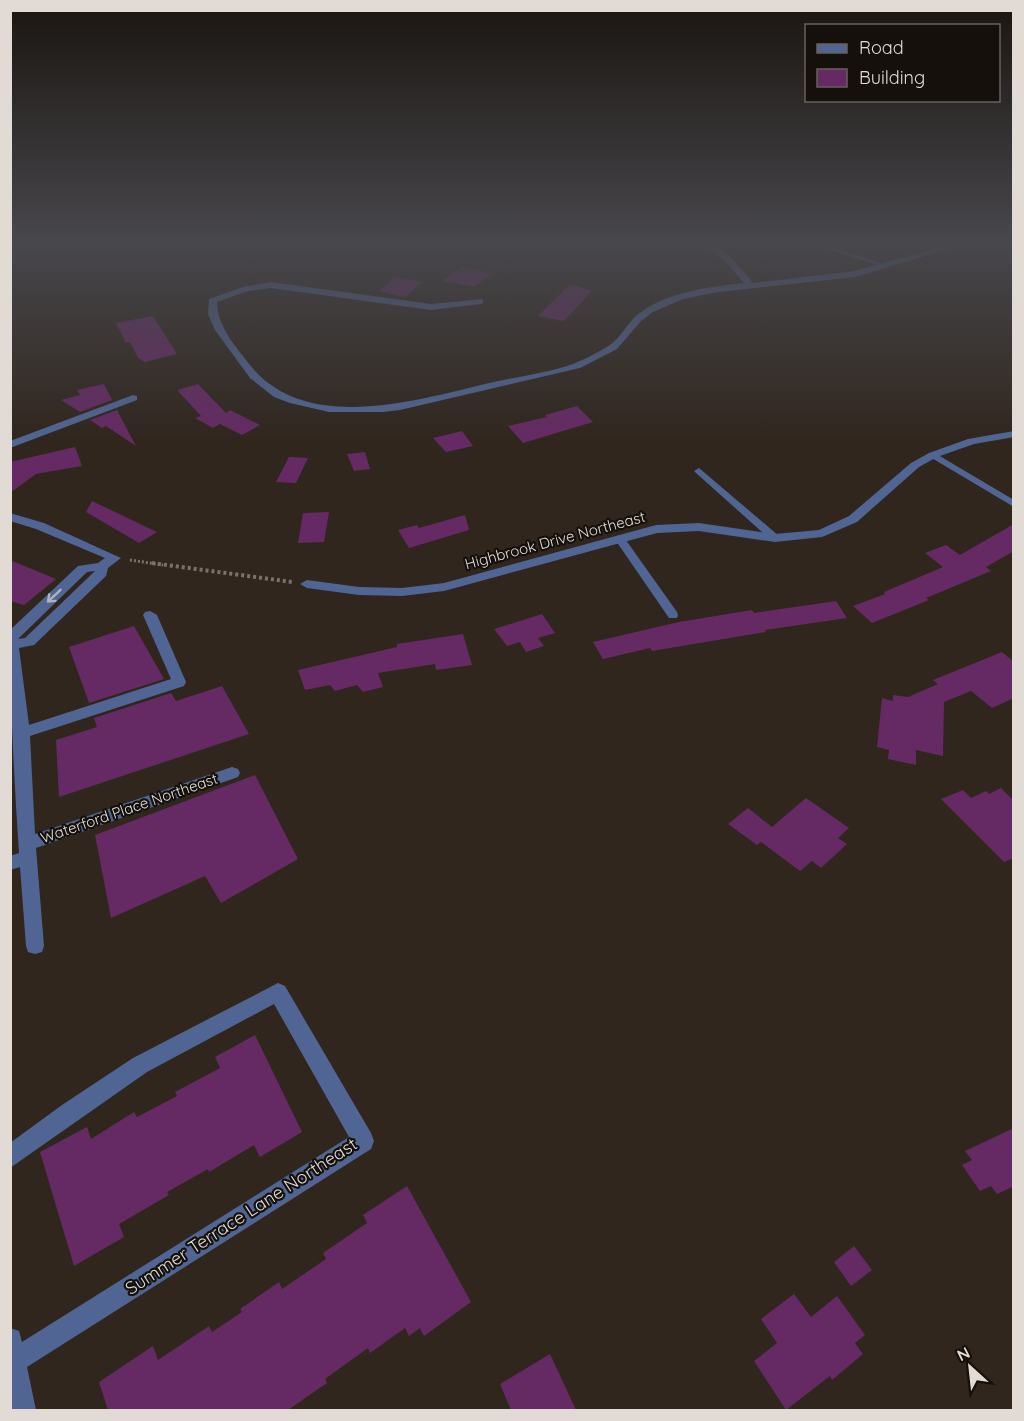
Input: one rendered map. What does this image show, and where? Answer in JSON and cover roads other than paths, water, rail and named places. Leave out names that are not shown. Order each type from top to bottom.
[{"type":"street","points":[[212,308],[211,316],[240,358],[264,386],[287,398],[318,407],[372,410],[400,407],[576,366],[614,347],[638,318],[655,308]]},
{"type":"street","points":[[10,445],[133,398]]},
{"type":"street","name":"Highbrook Drive Northeast","points":[[307,584],[359,591],[402,592],[444,587],[656,529],[679,527],[775,538],[800,537],[839,528],[853,519],[915,465],[933,455],[972,441],[1014,434]]},
{"type":"street","name":"Waterford Place Northeast","points":[[10,517],[39,526],[114,558],[102,566],[101,573],[29,642],[12,646],[22,733],[34,946]]},
{"type":"street","points":[[22,733],[179,682],[150,615]]},
{"type":"street","name":"Waterford Place Northeast","points":[[10,863],[27,850],[232,773]]},
{"type":"street","name":"Summer Terrace Lane Northeast","points":[[10,1157],[69,1112],[140,1065],[278,992],[363,1141],[12,1350],[23,1410]]},
{"type":"lane","points":[[933,455],[1014,504]]},
{"type":"lane","points":[[699,471],[775,538]]},
{"type":"lane","points":[[619,538],[674,615]]}]
